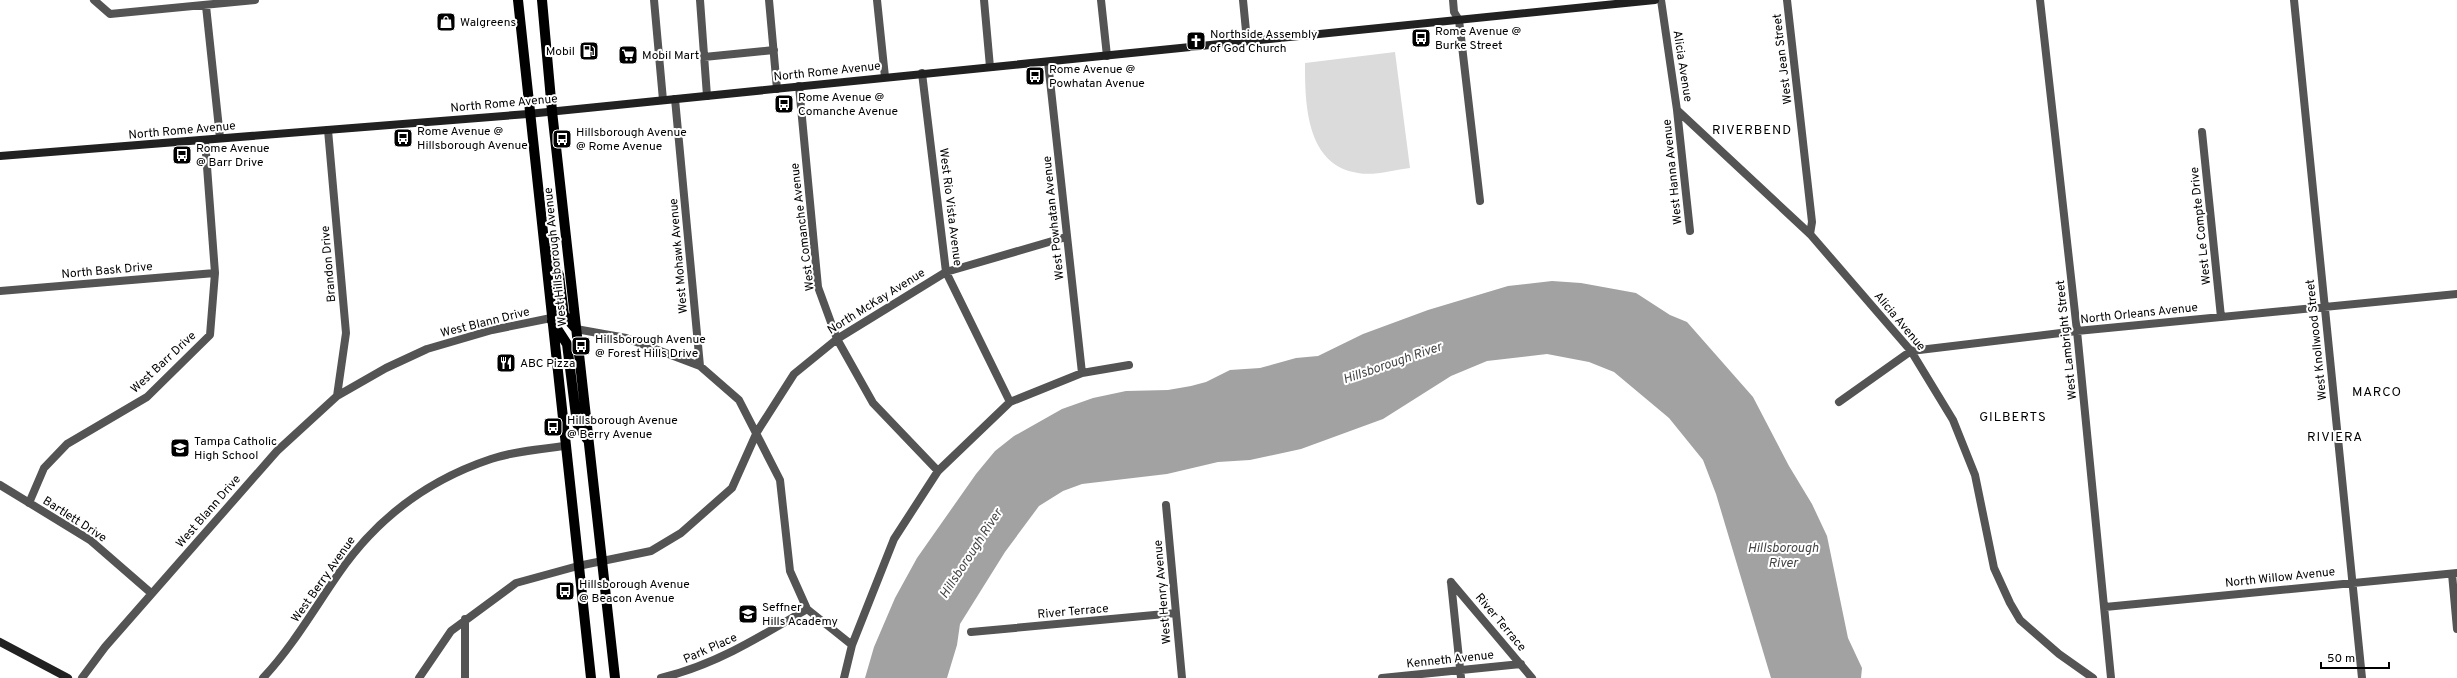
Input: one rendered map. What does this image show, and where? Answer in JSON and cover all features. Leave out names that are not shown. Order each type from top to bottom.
[{"type":"main road","name":"West Hillsborough Avenue","points":[[518,0],[528,114],[591,678]]},
{"type":"main road","name":"West Hillsborough Avenue","points":[[542,0],[552,111],[615,678]]},
{"type":"main road","points":[[542,240],[559,275],[564,315],[576,329]]},
{"type":"main road","points":[[551,318],[567,344],[577,424],[589,440]]},
{"type":"street","points":[[94,0],[110,14],[206,6],[255,0]]},
{"type":"street","points":[[654,0],[663,100]]},
{"type":"street","points":[[700,0],[707,96]]},
{"type":"street","points":[[769,0],[777,89]]},
{"type":"street","points":[[877,0],[885,77]]},
{"type":"street","points":[[984,0],[990,67]]},
{"type":"street","points":[[1101,0],[1107,56]]},
{"type":"street","points":[[1243,0],[1247,42]]},
{"type":"street","points":[[1453,0],[1454,12],[1459,20],[1480,201]]},
{"type":"street","name":"North Rome Avenue","points":[[0,156],[528,114],[1655,0]]},
{"type":"street","name":"Alicia Avenue","points":[[1661,0],[1677,110],[1810,234],[1911,351],[1953,420],[1973,468],[1994,568],[2010,603],[2026,625],[2058,654],[2093,678]]},
{"type":"street","name":"West Jean Street","points":[[1787,0],[1812,222],[1810,234]]},
{"type":"street","name":"West Lambright Street","points":[[2040,0],[2077,331],[2111,678]]},
{"type":"street","name":"West Knollwood Street","points":[[2294,0],[2362,678]]},
{"type":"street","points":[[206,6],[220,138]]},
{"type":"street","points":[[704,57],[774,50]]},
{"type":"street","name":"West Powhatan Avenue","points":[[1048,62],[1082,373]]},
{"type":"street","name":"West Rio Vista Avenue","points":[[922,73],[946,272],[1010,402]]},
{"type":"street","name":"West Comanche Avenue","points":[[799,86],[818,286],[837,339],[873,403],[938,471]]},
{"type":"street","name":"West Mohawk Avenue","points":[[675,99],[700,366]]},
{"type":"street","name":"West Hanna Avenue","points":[[1677,110],[1690,231]]},
{"type":"street","name":"Brandon Drive","points":[[328,130],[346,333],[336,396]]},
{"type":"street","name":"West Le Compte Drive","points":[[2202,132],[2221,318]]},
{"type":"street","name":"West Barr Drive","points":[[29,504],[44,468],[67,444],[147,397],[210,335],[215,273],[206,140]]},
{"type":"street","name":"North McKay Avenue","points":[[420,678],[451,631],[465,619],[516,583],[578,566],[651,551],[681,533],[732,488],[757,432],[794,374],[837,339],[946,272],[1066,237]]},
{"type":"street","name":"North Bask Drive","points":[[0,291],[215,273]]},
{"type":"street","name":"North Orleans Avenue","points":[[1839,402],[1911,351],[2077,331],[2457,294]]},
{"type":"street","name":"West Blann Drive","points":[[82,678],[89,667],[151,593],[277,451],[336,396],[386,368],[427,349],[492,330],[551,318]]},
{"type":"street","points":[[576,329],[626,338],[700,366],[739,400],[757,432],[780,480],[790,571],[807,609],[852,645]]},
{"type":"street","points":[[844,678],[852,645],[894,539],[938,471],[1010,402],[1082,373],[1129,365]]},
{"type":"street","name":"West Berry Avenue","points":[[263,678],[299,634],[357,549],[375,528],[402,505],[438,482],[492,459],[565,446]]},
{"type":"street","name":"Bartlett Drive","points":[[0,485],[90,540],[151,593]]},
{"type":"street","name":"West Henry Avenue","points":[[1166,505],[1182,678]]},
{"type":"street","points":[[2454,574],[2457,630]]},
{"type":"street","name":"North Willow Avenue","points":[[2105,607],[2352,582],[2454,574]]},
{"type":"street","name":"River Terrace","points":[[1460,669],[1452,582],[1532,678]]},
{"type":"street","name":"Park Place","points":[[661,678],[688,671],[744,647],[807,609]]},
{"type":"street","name":"River Terrace","points":[[971,632],[1176,613]]},
{"type":"street","points":[[465,619],[465,678]]},
{"type":"street","points":[[0,642],[68,678]]},
{"type":"street","name":"Kenneth Avenue","points":[[1382,678],[1521,664]]},
{"type":"street","points":[[1460,669],[1461,678]]},
{"type":"shaded area","points":[[1395,52],[1410,168],[1364,174],[1341,168],[1328,158],[1318,145],[1312,130],[1306,96],[1305,63]]},
{"type":"water","name":"Hillsborough River","points":[[1552,281],[1581,283],[1636,293],[1670,315],[1687,322],[1753,397],[1789,466],[1812,504],[1827,536],[1848,638],[1862,668],[1861,678],[1771,678],[1716,494],[1703,460],[1669,418],[1614,372],[1589,362],[1547,354],[1487,361],[1451,376],[1383,419],[1301,449],[1250,460],[1218,462],[1167,474],[1082,484],[1063,491],[1039,506],[1005,552],[960,624],[957,645],[947,678],[865,678],[874,647],[895,598],[917,558],[976,474],[995,451],[1014,436],[1062,409],[1093,398],[1126,391],[1168,390],[1191,386],[1206,382],[1230,370],[1260,368],[1296,358],[1318,356],[1363,334],[1428,310],[1508,286]]},
{"type":"place","name":"Walgreens","points":[[446,22]]},
{"type":"place","name":"Rome Avenue @ Burke Street","points":[[1421,38]]},
{"type":"place","name":"Northside Assembly of God Church","points":[[1196,41]]},
{"type":"place","name":"Mobil","points":[[589,51]]},
{"type":"place","name":"Mobil Mart","points":[[628,55]]},
{"type":"place","name":"Rome Avenue @ Powhatan Avenue","points":[[1035,76]]},
{"type":"place","name":"Rome Avenue @ Comanche Avenue","points":[[784,104]]},
{"type":"place","name":"Rome Avenue @ Hillsborough Avenue","points":[[403,138]]},
{"type":"place","name":"Hillsborough Avenue @ Rome Avenue","points":[[562,139]]},
{"type":"place","name":"Rome Avenue @ Barr Drive","points":[[182,155]]},
{"type":"place","name":"Hillsborough Avenue @ Forest Hills Drive","points":[[581,346]]},
{"type":"place","name":"ABC Pizza","points":[[506,363]]},
{"type":"place","name":"Hillsborough Avenue @ Berry Avenue","points":[[553,427]]},
{"type":"place","name":"Tampa Catholic High School","points":[[180,448]]},
{"type":"place","name":"Hillsborough Avenue @ Beacon Avenue","points":[[565,591]]},
{"type":"place","name":"Seffner Hills Academy","points":[[748,614]]},
{"type":"district","name":"RIVERBEND","points":[[1752,129]]},
{"type":"district","name":"MARCO","points":[[2377,391]]},
{"type":"district","name":"GILBERTS","points":[[2013,416]]},
{"type":"district","name":"RIVIERA","points":[[2335,436]]}]
